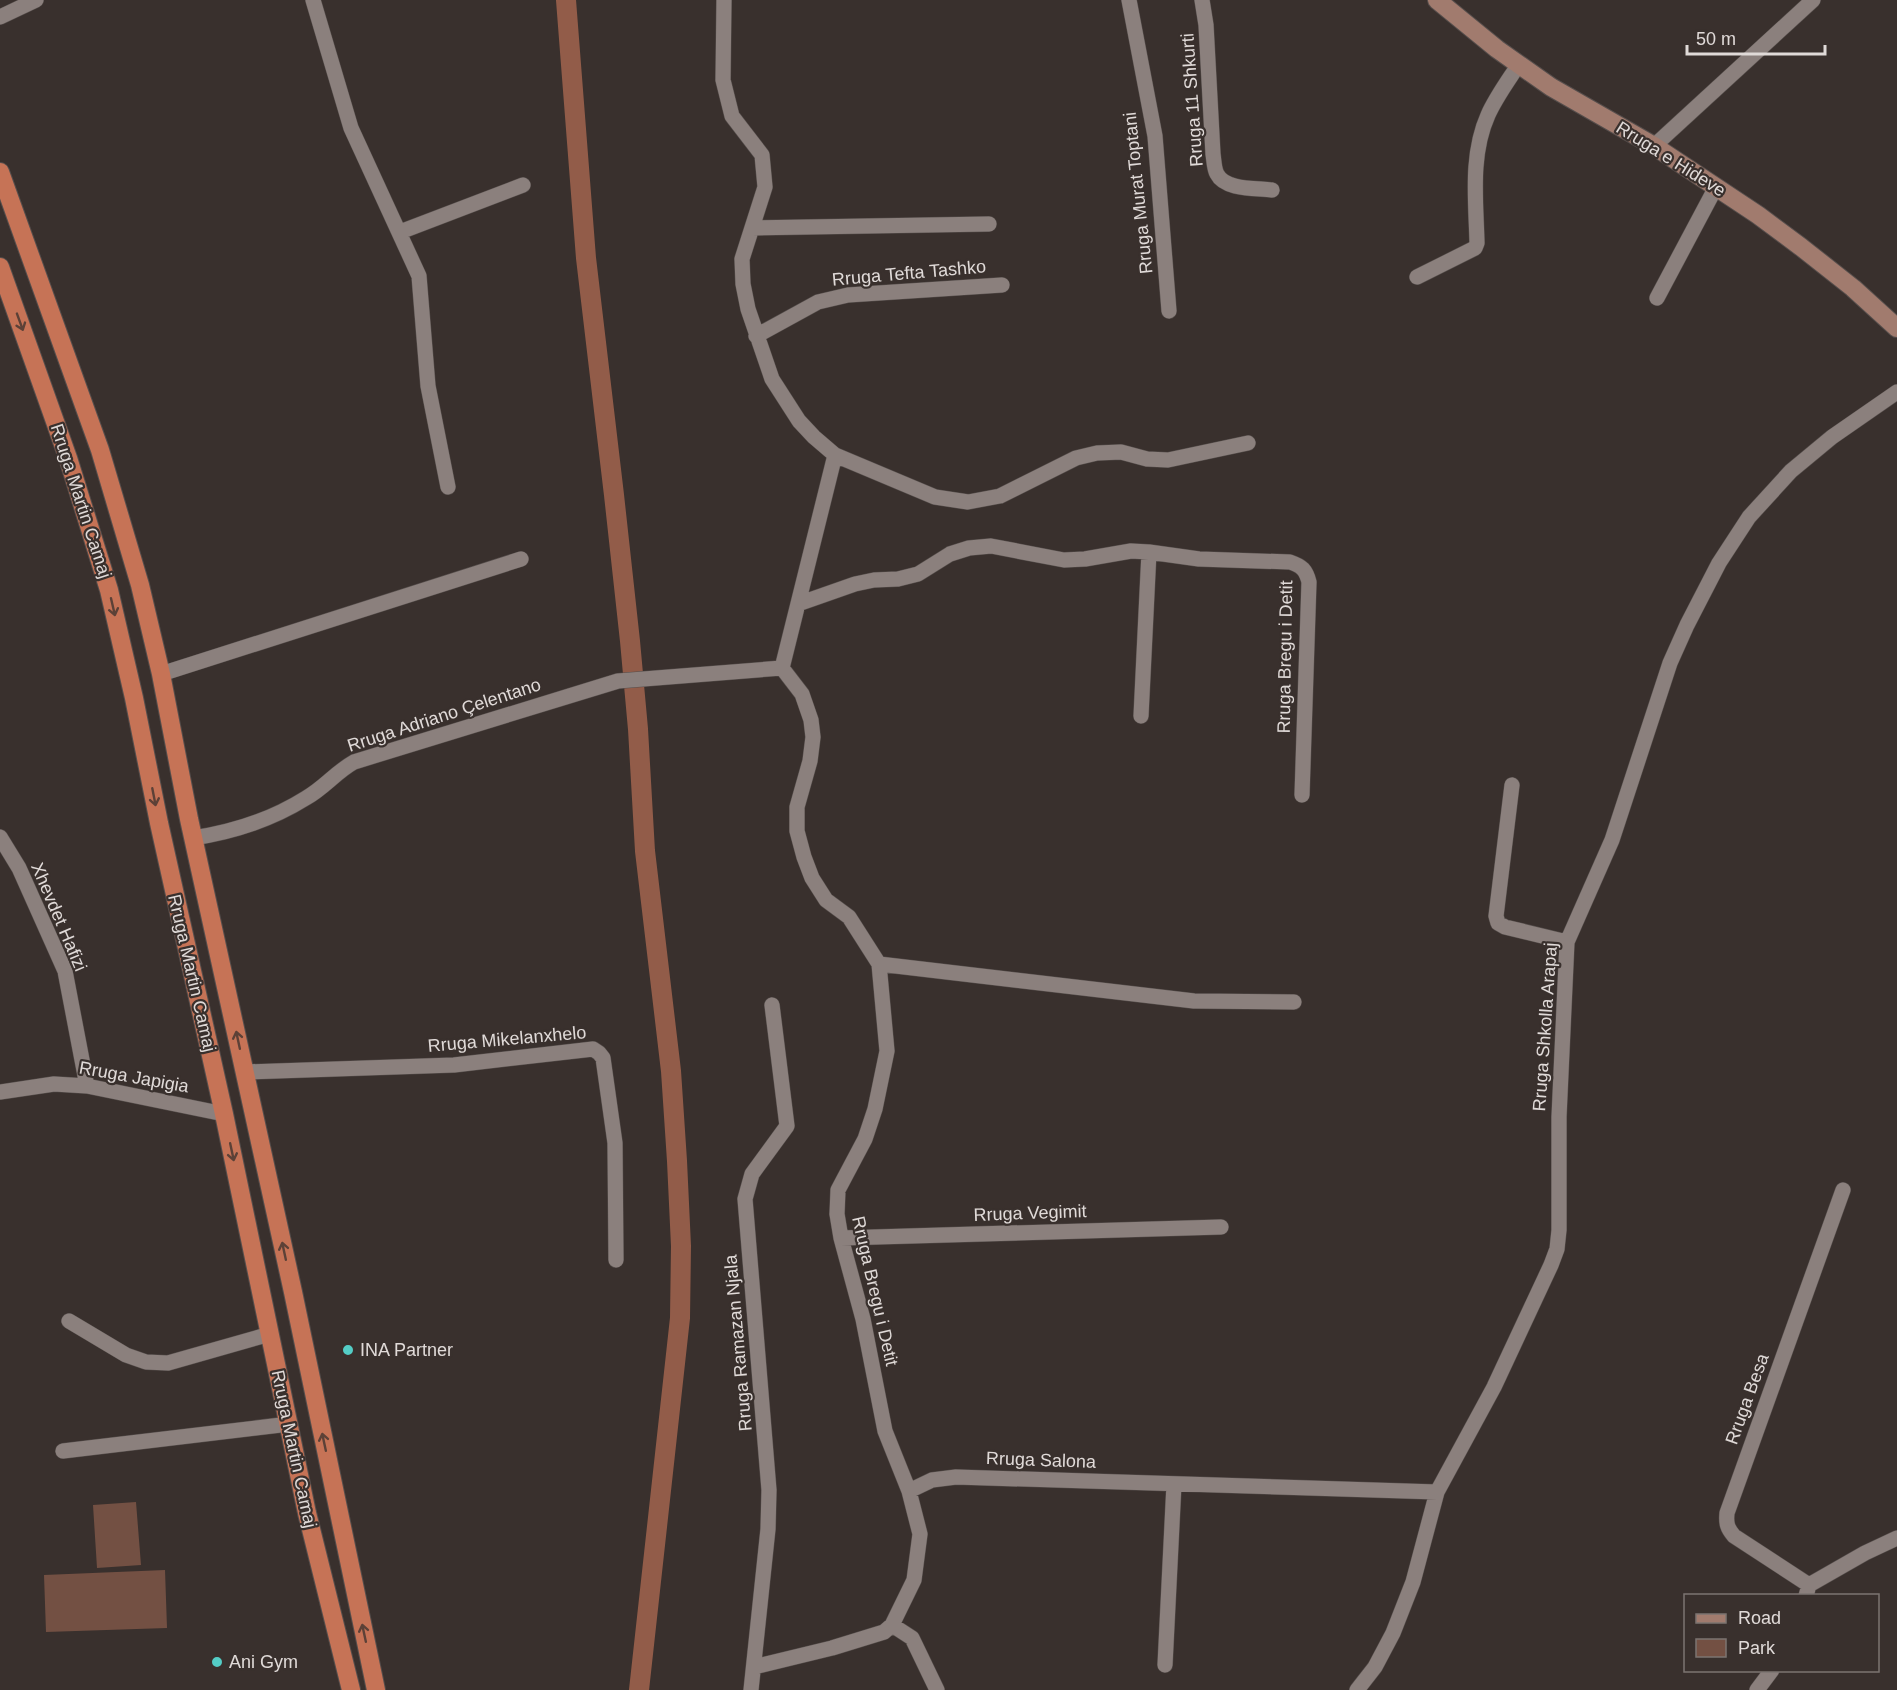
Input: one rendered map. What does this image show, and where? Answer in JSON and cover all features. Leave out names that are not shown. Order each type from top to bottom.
[{"type":"highway","name":"Rruga Martin Camaj","points":[[0,172],[103,460],[140,585],[161,674],[193,838],[376,1690]]},
{"type":"highway","name":"Rruga Martin Camaj","points":[[0,267],[68,458],[109,590],[224,1114],[307,1513],[351,1690]]},
{"type":"main road","name":"Rruga e Hideve","points":[[1437,0],[1497,49],[1551,87],[1654,146],[1801,247],[1853,288],[1897,328]]},
{"type":"street","points":[[0,17],[36,0]]},
{"type":"street","points":[[314,0],[351,128],[419,276],[428,386],[448,487]]},
{"type":"street","points":[[724,0],[723,80],[732,116],[762,155],[765,187],[742,259],[743,284],[748,309],[772,379],[798,421],[835,455],[935,497],[968,502],[1000,496],[1076,458],[1097,453],[1121,452],[1148,459],[1168,460],[1248,443]]},
{"type":"street","name":"Rruga Murat Toptani","points":[[1129,0],[1155,136],[1169,311]]},
{"type":"street","name":"Rruga 11 Shkurti","points":[[1202,0],[1206,25],[1212,144],[1216,173],[1223,181],[1235,187],[1272,190]]},
{"type":"street","points":[[1654,146],[1813,0]]},
{"type":"street","points":[[1417,277],[1475,248],[1477,243],[1475,173],[1478,143],[1487,117],[1501,90],[1519,64]]},
{"type":"street","points":[[400,232],[523,185]]},
{"type":"street","points":[[1657,298],[1716,187]]},
{"type":"street","points":[[752,228],[989,224]]},
{"type":"street","name":"Rruga Tefta Tashko","points":[[756,336],[818,302],[848,295],[1002,285]]},
{"type":"street","name":"Rruga Shkolla Arapaj","points":[[1357,1690],[1375,1667],[1393,1633],[1413,1582],[1437,1492],[1494,1387],[1557,1249],[1559,1117],[1567,942],[1612,840],[1670,663],[1719,563],[1749,517],[1791,471],[1832,437],[1897,392]]},
{"type":"street","points":[[782,668],[835,455]]},
{"type":"street","name":"Rruga Bregu i Detit","points":[[798,604],[855,584],[898,579],[918,574],[950,554],[969,548],[991,546],[1064,560],[1085,560],[1131,551],[1199,559],[1290,562],[1300,565],[1306,572],[1309,582],[1302,795]]},
{"type":"street","points":[[1141,716],[1149,552]]},
{"type":"street","points":[[161,674],[521,560]]},
{"type":"street","name":"Rruga Bregu i Detit","points":[[782,668],[802,694],[811,720],[813,738],[810,761],[797,807],[797,831],[804,857],[812,878],[826,900],[849,917],[879,964],[887,1051],[875,1109],[865,1138],[838,1190],[837,1214],[841,1238],[863,1319],[885,1431],[909,1491],[920,1534],[914,1580],[892,1625]]},
{"type":"street","name":"Rruga Adriano Çelentano","points":[[193,838],[225,833],[270,817],[307,798],[331,780],[341,769],[354,762],[618,681],[782,668]]},
{"type":"street","points":[[1512,785],[1496,915],[1498,923],[1505,927],[1567,942]]},
{"type":"street","name":"Xhevdet Hafizi","points":[[0,837],[19,868],[65,972],[87,1086]]},
{"type":"street","points":[[879,964],[1194,1001],[1294,1002]]},
{"type":"street","name":"Rruga Ramazan Njala","points":[[751,1690],[770,1490],[746,1199],[752,1174],[788,1126],[772,1005]]},
{"type":"street","name":"Rruga Mikelanxhelo","points":[[244,1072],[454,1065],[593,1049],[603,1058],[615,1143],[616,1260]]},
{"type":"street","name":"Rruga Japigia","points":[[0,1092],[54,1084],[87,1086],[224,1114]]},
{"type":"street","name":"Rruga Besa","points":[[1807,1590],[1734,1536],[1728,1529],[1726,1521],[1843,1190]]},
{"type":"street","name":"Rruga Vegimit","points":[[841,1238],[1221,1227]]},
{"type":"street","points":[[69,1321],[126,1355],[146,1362],[168,1363],[270,1334]]},
{"type":"street","points":[[63,1451],[290,1424]]},
{"type":"street","name":"Rruga Salona","points":[[909,1491],[932,1480],[956,1477],[1437,1492]]},
{"type":"street","points":[[1166,1665],[1174,1484]]},
{"type":"street","points":[[1807,1590],[1864,1553],[1897,1538]]},
{"type":"street","points":[[754,1667],[863,1640],[884,1632],[892,1625],[912,1638],[937,1690]]},
{"type":"street","points":[[1757,1690],[1771,1672]]},
{"type":"green space","points":[[136,1502],[141,1565],[97,1568],[93,1505]]},
{"type":"green space","points":[[165,1570],[167,1628],[46,1632],[44,1575]]},
{"type":"waterway","points":[[566,0],[586,258],[630,641],[645,851],[671,1071],[681,1246],[680,1318],[639,1690]]},
{"type":"place","name":"INA Partner","points":[[348,1350]]},
{"type":"place","name":"Ani Gym","points":[[217,1662]]}]
